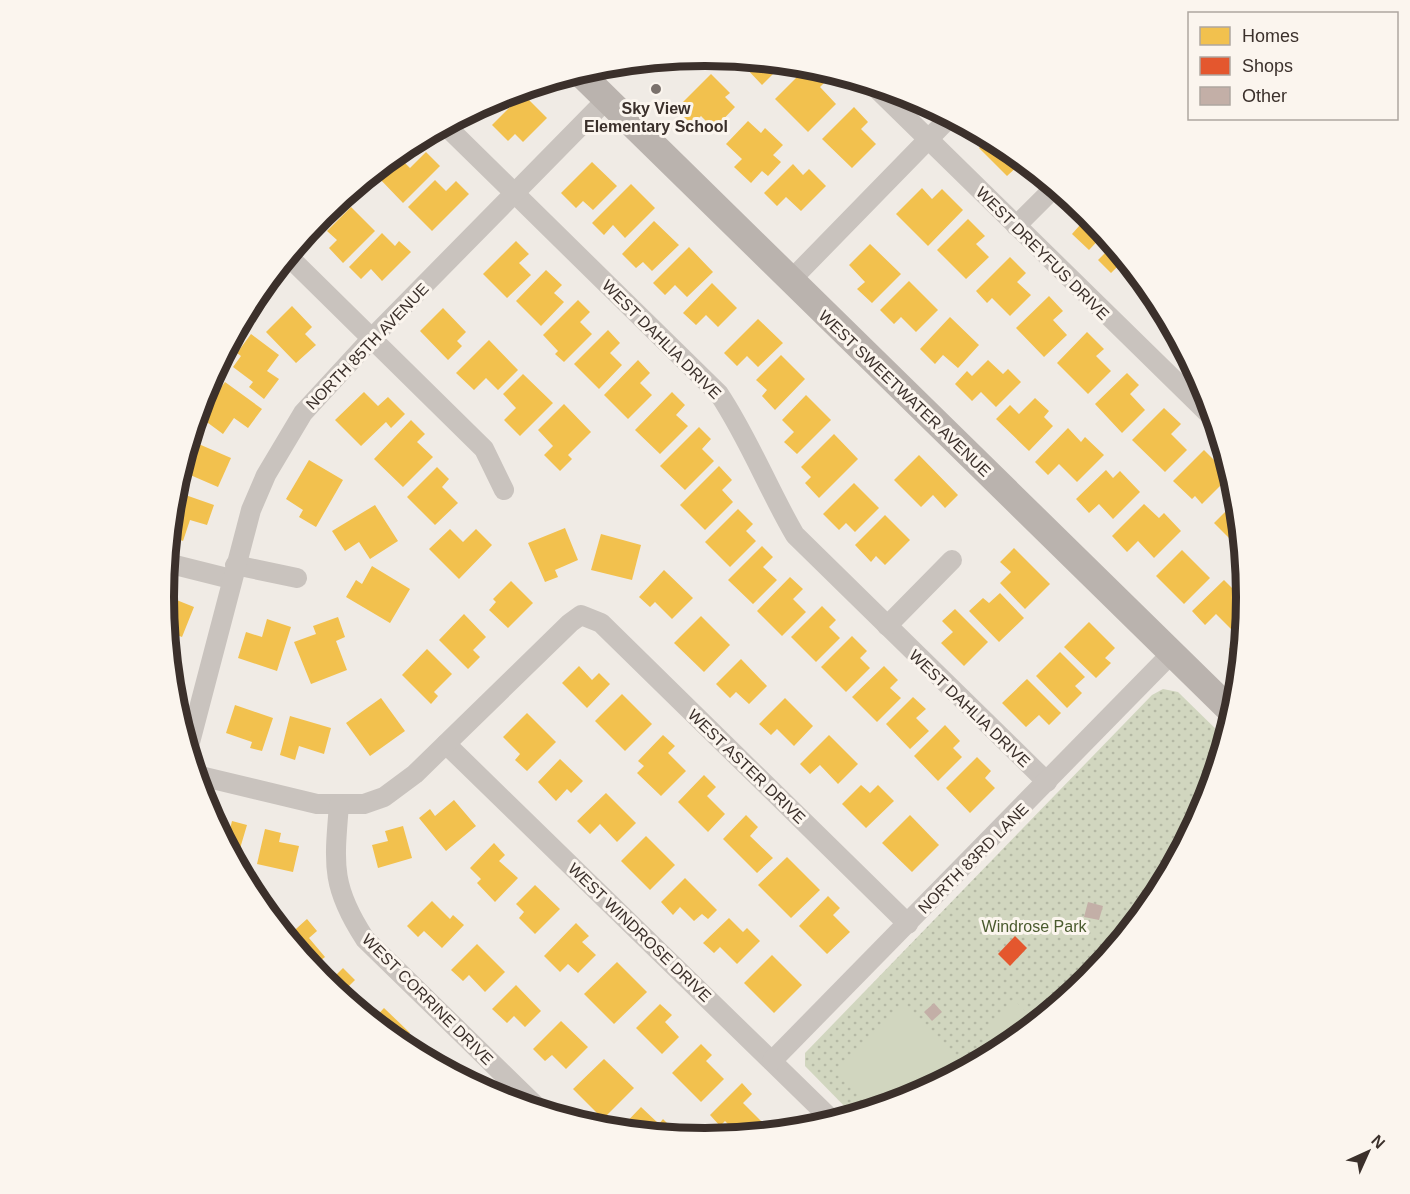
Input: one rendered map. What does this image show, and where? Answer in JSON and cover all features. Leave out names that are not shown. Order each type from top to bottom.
[{"type":"street","name":"WEST SWEETWATER AVENUE","points":[[587,79],[790,282],[1225,705]]},
{"type":"street","name":"WEST DREYFUS DRIVE","points":[[886,98],[1200,406]]},
{"type":"street","name":"NORTH 85TH AVENUE","points":[[192,734],[251,510],[266,475],[303,413],[372,338],[607,99]]},
{"type":"street","points":[[790,282],[944,123]]},
{"type":"street","name":"WEST DAHLIA DRIVE","points":[[451,131],[719,394],[738,422],[774,499],[795,535],[1047,782]]},
{"type":"street","points":[[1016,226],[1049,193]]},
{"type":"street","points":[[294,262],[484,449],[504,490]]},
{"type":"street","points":[[887,626],[952,560]]},
{"type":"street","points":[[175,564],[297,578]]},
{"type":"street","name":"WEST ASTER DRIVE","points":[[446,744],[570,623],[581,615],[601,623],[908,924]]},
{"type":"street","name":"NORTH 83RD LANE","points":[[772,1061],[1172,653]]},
{"type":"street","points":[[205,777],[316,804],[364,804],[384,797],[400,787],[446,744]]},
{"type":"street","name":"WEST WINDROSE DRIVE","points":[[446,744],[826,1114]]},
{"type":"street","name":"WEST CORRINE DRIVE","points":[[339,805],[336,878],[340,894],[360,933],[527,1097]]},
{"type":"green space","name":"Windrose Park","points":[[1163,689],[1178,692],[1219,732],[1196,800],[1165,863],[1147,892],[1104,947],[1080,972],[1055,996],[1000,1039],[940,1073],[908,1088],[847,1109],[805,1066],[805,1053],[1152,695]]},
{"type":"green space","points":[[1016,1002],[1030,1016],[995,1042],[986,1032]]},
{"type":"green space","points":[[900,1005],[959,1063],[908,1088],[870,1102],[837,1069]]},
{"type":"building: Homes","points":[[746,68],[776,71],[762,85]]},
{"type":"building: Homes","points":[[711,74],[730,93],[725,97],[735,107],[714,129],[701,116],[692,125],[676,109]]},
{"type":"building: Homes","points":[[799,75],[827,80],[820,87],[836,104],[808,132],[775,99]]},
{"type":"building: Homes","points":[[526,97],[547,118],[523,142],[515,134],[508,141],[492,125],[516,101]]},
{"type":"building: Homes","points":[[854,107],[868,122],[861,129],[876,144],[852,168],[822,139]]},
{"type":"building: Homes","points":[[748,121],[761,133],[765,128],[783,145],[773,155],[781,162],[768,176],[762,171],[751,183],[734,167],[742,159],[726,144]]},
{"type":"building: Homes","points":[[982,144],[1016,167],[1007,176],[979,148]]},
{"type":"building: Homes","points":[[426,152],[440,166],[403,203],[379,178],[403,161],[410,168]]},
{"type":"building: Homes","points":[[592,162],[617,186],[593,210],[583,201],[576,208],[561,193]]},
{"type":"building: Homes","points":[[793,164],[803,175],[809,169],[826,186],[801,211],[786,197],[777,206],[764,193]]},
{"type":"building: Homes","points":[[435,180],[446,191],[456,181],[469,194],[432,231],[408,207]]},
{"type":"building: Homes","points":[[631,184],[655,208],[625,238],[613,225],[604,235],[592,223]]},
{"type":"building: Homes","points":[[922,188],[932,199],[942,189],[963,210],[928,246],[896,214]]},
{"type":"building: Homes","points":[[351,207],[375,231],[343,263],[329,248],[337,240],[327,231]]},
{"type":"building: Homes","points":[[1068,210],[1098,241],[1089,250],[1072,234],[1080,225],[1066,212]]},
{"type":"building: Homes","points":[[968,219],[985,236],[976,244],[989,257],[966,279],[937,250]]},
{"type":"building: Homes","points":[[654,221],[679,245],[652,271],[643,262],[636,268],[622,254]]},
{"type":"building: Homes","points":[[382,233],[395,246],[399,241],[411,252],[382,281],[371,269],[361,279],[349,267]]},
{"type":"building: Homes","points":[[516,241],[529,254],[519,263],[531,275],[507,298],[483,274]]},
{"type":"building: Homes","points":[[870,244],[901,274],[872,303],[857,289],[865,282],[849,265]]},
{"type":"building: Homes","points":[[689,247],[713,272],[687,297],[675,285],[665,295],[653,283]]},
{"type":"building: Homes","points":[[1107,251],[1119,265],[1111,273],[1098,260]]},
{"type":"building: Homes","points":[[1010,257],[1026,273],[1017,282],[1031,295],[1010,316],[992,298],[987,303],[976,291]]},
{"type":"building: Homes","points":[[546,270],[562,285],[554,293],[564,302],[541,326],[516,301]]},
{"type":"building: Homes","points":[[909,281],[938,310],[916,332],[901,317],[894,324],[880,310]]},
{"type":"building: Homes","points":[[712,283],[737,308],[718,327],[706,315],[696,325],[683,313]]},
{"type":"building: Homes","points":[[274,288],[276,290],[261,305]]},
{"type":"building: Homes","points":[[1049,296],[1063,311],[1053,320],[1067,335],[1044,357],[1016,328]]},
{"type":"building: Homes","points":[[578,300],[590,312],[580,322],[592,334],[564,362],[555,354],[558,351],[543,335]]},
{"type":"building: Homes","points":[[292,306],[312,327],[305,334],[316,345],[296,363],[266,332]]},
{"type":"building: Homes","points":[[443,308],[466,332],[457,341],[462,346],[448,360],[420,331]]},
{"type":"building: Homes","points":[[950,317],[979,345],[958,368],[943,355],[935,364],[920,349]]},
{"type":"building: Homes","points":[[758,319],[783,343],[758,367],[747,356],[737,366],[724,353]]},
{"type":"building: Homes","points":[[608,330],[620,343],[610,353],[622,365],[599,389],[574,364]]},
{"type":"building: Homes","points":[[1087,332],[1104,349],[1096,356],[1111,371],[1088,394],[1057,363]]},
{"type":"building: Homes","points":[[251,334],[279,355],[267,371],[279,379],[264,399],[249,387],[253,382],[233,367],[241,356],[237,353]]},
{"type":"building: Homes","points":[[489,340],[518,370],[498,390],[486,378],[474,390],[456,373]]},
{"type":"building: Homes","points":[[781,355],[805,379],[775,410],[762,396],[767,390],[756,380]]},
{"type":"building: Homes","points":[[638,360],[650,373],[640,383],[652,395],[628,419],[604,395]]},
{"type":"building: Homes","points":[[988,360],[1003,374],[1008,369],[1021,382],[996,407],[981,392],[972,401],[955,384],[967,371],[972,376]]},
{"type":"building: Homes","points":[[1127,373],[1139,385],[1130,394],[1145,410],[1122,433],[1095,404]]},
{"type":"building: Homes","points":[[523,374],[553,403],[520,436],[504,420],[516,408],[503,394]]},
{"type":"building: Homes","points":[[225,382],[262,409],[248,428],[234,418],[223,434],[204,420],[211,401]]},
{"type":"building: Homes","points":[[364,392],[378,406],[388,397],[405,414],[391,428],[386,422],[361,446],[335,420]]},
{"type":"building: Homes","points":[[672,392],[685,405],[676,415],[688,426],[660,454],[635,430]]},
{"type":"building: Homes","points":[[806,395],[831,420],[797,454],[784,442],[794,432],[782,420]]},
{"type":"building: Homes","points":[[1035,398],[1049,411],[1044,417],[1053,426],[1029,451],[996,419],[1010,405],[1019,414]]},
{"type":"building: Homes","points":[[564,404],[591,432],[568,455],[572,459],[560,471],[544,455],[553,446],[538,430]]},
{"type":"building: Homes","points":[[1164,408],[1181,424],[1171,434],[1187,450],[1165,472],[1132,440]]},
{"type":"building: Homes","points":[[411,420],[425,434],[417,442],[433,457],[403,487],[374,459]]},
{"type":"building: Homes","points":[[699,427],[711,439],[702,449],[714,461],[685,490],[660,466]]},
{"type":"building: Homes","points":[[1068,428],[1081,442],[1085,437],[1104,455],[1077,482],[1059,464],[1048,475],[1035,462]]},
{"type":"building: Homes","points":[[834,434],[858,459],[819,498],[805,483],[811,477],[801,467]]},
{"type":"building: Homes","points":[[197,443],[231,458],[218,487],[189,474]]},
{"type":"building: Homes","points":[[1204,450],[1219,465],[1223,483],[1202,504],[1195,496],[1192,499],[1173,481]]},
{"type":"building: Homes","points":[[919,455],[958,495],[945,508],[933,495],[921,507],[894,480]]},
{"type":"building: Homes","points":[[309,460],[343,480],[316,527],[299,517],[303,510],[286,499]]},
{"type":"building: Homes","points":[[719,466],[732,480],[722,490],[733,502],[705,530],[680,505]]},
{"type":"building: Homes","points":[[437,467],[449,479],[442,487],[458,503],[435,525],[407,497]]},
{"type":"building: Homes","points":[[1106,470],[1113,478],[1120,471],[1140,492],[1113,519],[1099,504],[1089,513],[1076,499]]},
{"type":"building: Homes","points":[[854,483],[879,508],[855,532],[846,523],[839,530],[823,514]]},
{"type":"building: Homes","points":[[184,494],[214,505],[207,525],[190,520],[183,541],[178,539]]},
{"type":"building: Homes","points":[[1144,504],[1159,518],[1164,513],[1181,531],[1154,558],[1138,541],[1127,552],[1112,536]]},
{"type":"building: Homes","points":[[375,505],[398,541],[370,559],[359,542],[345,551],[332,531]]},
{"type":"building: Homes","points":[[738,509],[753,524],[746,531],[756,541],[730,567],[705,542]]},
{"type":"building: Homes","points":[[1228,509],[1233,542],[1214,523]]},
{"type":"building: Homes","points":[[885,515],[910,540],[885,565],[876,556],[871,562],[855,545]]},
{"type":"building: Homes","points":[[565,528],[578,560],[555,570],[558,577],[545,582],[528,543]]},
{"type":"building: Homes","points":[[450,529],[463,542],[476,529],[492,545],[459,579],[429,549]]},
{"type":"building: Homes","points":[[601,534],[641,545],[632,580],[591,570]]},
{"type":"building: Homes","points":[[762,546],[773,557],[763,567],[777,580],[753,604],[728,580]]},
{"type":"building: Homes","points":[[1014,548],[1050,584],[1025,609],[1000,583],[1011,572],[1000,562]]},
{"type":"building: Homes","points":[[1182,550],[1210,578],[1184,604],[1156,576]]},
{"type":"building: Homes","points":[[372,566],[410,589],[390,623],[346,597],[356,580],[362,584]]},
{"type":"building: Homes","points":[[664,570],[693,598],[672,619],[655,602],[650,607],[639,597]]},
{"type":"building: Homes","points":[[790,577],[803,589],[793,599],[806,612],[782,636],[757,611]]},
{"type":"building: Homes","points":[[1224,580],[1236,592],[1235,629],[1233,631],[1216,614],[1205,625],[1192,611]]},
{"type":"building: Homes","points":[[511,581],[533,603],[508,628],[489,610],[496,602],[493,599]]},
{"type":"building: Homes","points":[[1000,593],[1024,618],[999,642],[969,611],[983,598],[989,603]]},
{"type":"building: Homes","points":[[174,599],[194,607],[182,637],[175,634]]},
{"type":"building: Homes","points":[[822,606],[836,620],[829,627],[840,638],[816,662],[791,637]]},
{"type":"building: Homes","points":[[955,609],[988,642],[964,666],[941,643],[953,632],[942,621]]},
{"type":"building: Homes","points":[[464,614],[486,637],[473,650],[480,657],[468,669],[439,640]]},
{"type":"building: Homes","points":[[701,616],[730,645],[704,672],[674,643]]},
{"type":"building: Homes","points":[[338,617],[345,637],[336,641],[347,670],[311,684],[294,642],[316,634],[313,626]]},
{"type":"building: Homes","points":[[267,619],[291,627],[277,671],[238,658],[246,632],[262,637]]},
{"type":"building: Homes","points":[[1089,622],[1115,648],[1105,658],[1111,663],[1096,678],[1064,647]]},
{"type":"building: Homes","points":[[852,636],[867,651],[860,658],[870,668],[846,692],[821,667]]},
{"type":"building: Homes","points":[[427,649],[452,674],[434,692],[438,696],[431,704],[402,675]]},
{"type":"building: Homes","points":[[1060,652],[1085,677],[1075,686],[1082,693],[1067,708],[1036,676]]},
{"type":"building: Homes","points":[[741,659],[767,686],[749,704],[736,692],[730,698],[716,684]]},
{"type":"building: Homes","points":[[579,666],[592,680],[599,673],[610,684],[587,708],[562,683]]},
{"type":"building: Homes","points":[[884,666],[898,680],[890,688],[901,698],[877,722],[852,697]]},
{"type":"building: Homes","points":[[1027,679],[1061,713],[1049,725],[1039,715],[1026,727],[1002,703]]},
{"type":"building: Homes","points":[[622,694],[652,724],[625,751],[595,721]]},
{"type":"building: Homes","points":[[913,697],[926,709],[916,718],[929,731],[910,749],[886,724]]},
{"type":"building: Homes","points":[[381,698],[405,731],[370,756],[346,723]]},
{"type":"building: Homes","points":[[785,698],[813,726],[794,746],[777,729],[771,735],[759,724]]},
{"type":"building: Homes","points":[[235,705],[273,718],[262,751],[250,748],[252,742],[226,733]]},
{"type":"building: Homes","points":[[527,713],[556,742],[527,771],[515,760],[520,754],[503,737]]},
{"type":"building: Homes","points":[[290,716],[331,728],[324,754],[299,746],[295,760],[280,755]]},
{"type":"building: Homes","points":[[945,725],[960,741],[953,748],[962,757],[938,781],[914,756]]},
{"type":"building: Homes","points":[[663,735],[675,746],[668,753],[686,771],[661,796],[637,773],[644,766],[638,761]]},
{"type":"building: Homes","points":[[829,735],[858,764],[838,784],[820,765],[810,774],[800,764]]},
{"type":"building: Homes","points":[[977,757],[991,771],[985,778],[995,788],[970,813],[946,788]]},
{"type":"building: Homes","points":[[560,759],[583,781],[571,793],[567,789],[556,801],[538,782]]},
{"type":"building: Homes","points":[[704,775],[716,787],[707,796],[725,814],[708,832],[678,802]]},
{"type":"building: Homes","points":[[861,785],[870,793],[878,785],[894,801],[866,828],[842,804]]},
{"type":"building: Homes","points":[[606,793],[636,823],[617,842],[600,824],[590,834],[577,821]]},
{"type":"building: Homes","points":[[454,800],[476,826],[446,851],[419,818],[430,809],[435,816]]},
{"type":"building: Homes","points":[[746,815],[758,827],[750,836],[773,858],[757,873],[723,839]]},
{"type":"building: Homes","points":[[910,815],[939,845],[912,872],[882,843]]},
{"type":"building: Homes","points":[[232,821],[247,825],[239,851],[227,828],[230,829]]},
{"type":"building: Homes","points":[[403,826],[412,858],[378,868],[372,845],[388,841],[385,831]]},
{"type":"building: Homes","points":[[265,829],[281,833],[279,842],[299,846],[293,872],[257,864]]},
{"type":"building: Homes","points":[[646,836],[675,865],[650,890],[621,861]]},
{"type":"building: Homes","points":[[494,843],[505,855],[499,861],[518,878],[495,902],[477,883],[481,879],[470,868]]},
{"type":"building: Homes","points":[[787,857],[820,890],[791,918],[758,885]]},
{"type":"building: Homes","points":[[685,878],[717,910],[708,919],[702,914],[694,921],[680,907],[673,915],[661,902]]},
{"type":"building: Homes","points":[[535,885],[560,909],[535,934],[519,918],[524,912],[516,904]]},
{"type":"building: Homes","points":[[828,896],[840,908],[833,915],[850,932],[827,954],[799,926]]},
{"type":"building: Homes","points":[[432,901],[450,919],[453,915],[464,925],[442,948],[424,931],[418,937],[407,926]]},
{"type":"building: Homes","points":[[729,918],[743,932],[747,928],[760,941],[737,964],[720,947],[714,953],[703,943]]},
{"type":"building: Homes","points":[[307,919],[317,931],[309,938],[325,957],[320,961],[293,931]]},
{"type":"building: Homes","points":[[576,923],[589,936],[582,942],[596,955],[578,973],[568,964],[560,972],[544,956]]},
{"type":"building: Homes","points":[[477,944],[505,972],[485,992],[469,975],[463,981],[451,970]]},
{"type":"building: Homes","points":[[772,955],[802,985],[774,1013],[744,983]]},
{"type":"building: Homes","points":[[617,962],[647,992],[614,1024],[584,994]]},
{"type":"building: Homes","points":[[343,968],[355,980],[347,988],[355,996],[335,976]]},
{"type":"building: Homes","points":[[516,985],[541,1011],[525,1027],[514,1016],[507,1023],[492,1009]]},
{"type":"building: Homes","points":[[660,1004],[672,1015],[665,1022],[679,1037],[662,1054],[636,1028]]},
{"type":"building: Homes","points":[[384,1008],[410,1033],[406,1036],[378,1015]]},
{"type":"building: Homes","points":[[561,1021],[588,1047],[566,1069],[552,1055],[545,1061],[533,1049]]},
{"type":"building: Homes","points":[[701,1044],[712,1055],[706,1061],[724,1079],[701,1102],[672,1073]]},
{"type":"building: Homes","points":[[604,1059],[634,1088],[604,1118],[573,1089]]},
{"type":"building: Homes","points":[[742,1083],[752,1094],[743,1103],[762,1122],[759,1125],[731,1127],[725,1121],[720,1126],[710,1115]]},
{"type":"building: Homes","points":[[641,1107],[659,1124],[663,1119],[671,1127],[636,1123],[627,1122]]},
{"type":"building: Shops","points":[[1015,936],[1027,948],[1010,966],[998,954]]},
{"type":"building: Other","points":[[1088,902],[1103,906],[1099,920],[1084,917]]},
{"type":"building: Other","points":[[934,1003],[942,1012],[932,1021],[924,1012]]},
{"type":"place","name":"Sky View Elementary School","points":[[656,89]]}]
